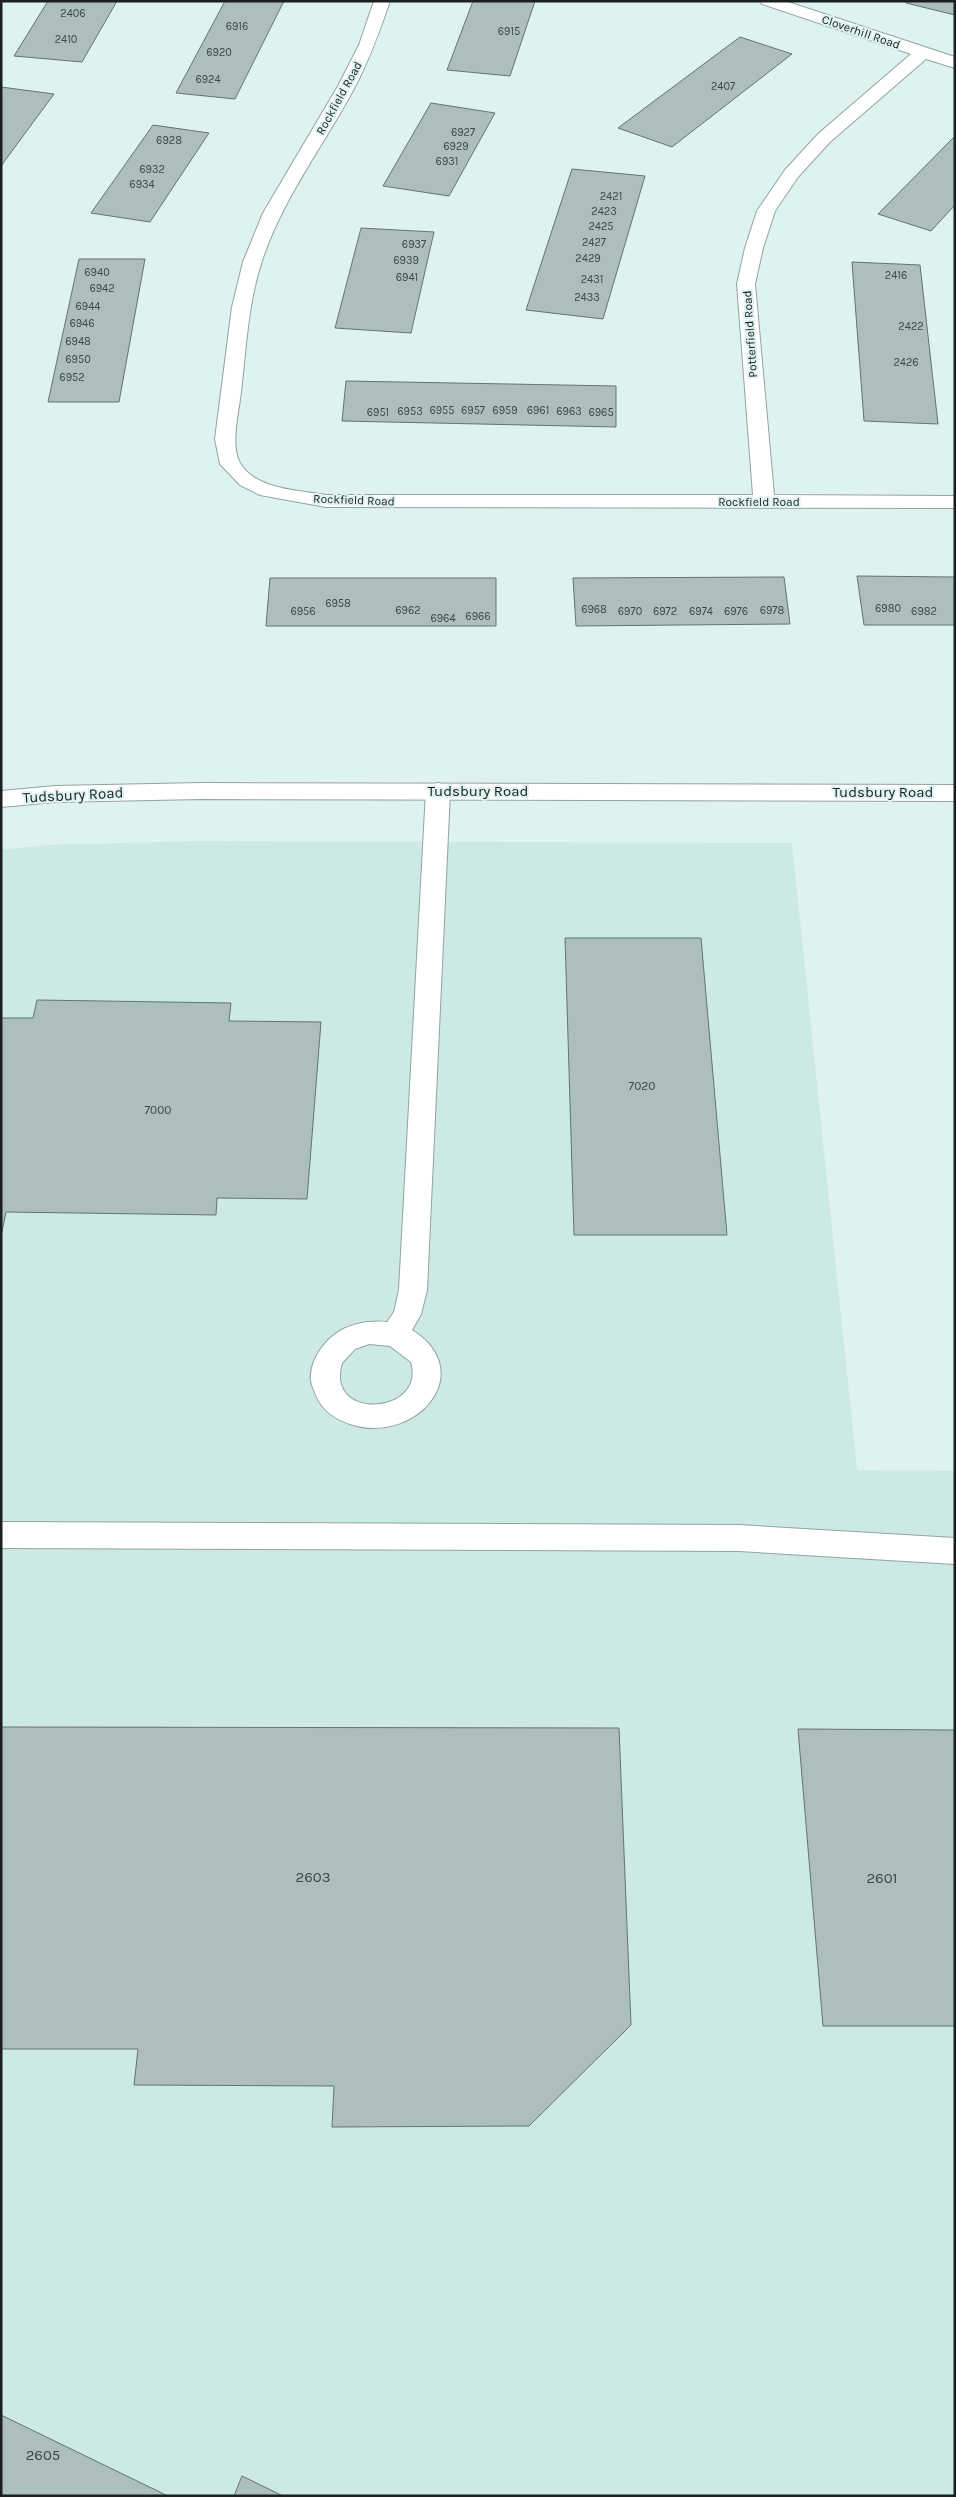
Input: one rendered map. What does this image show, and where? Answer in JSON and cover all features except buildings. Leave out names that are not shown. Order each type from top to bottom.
[{"type":"street","name":"Rockfield Road","points":[[382,1],[367,45],[347,86],[272,213],[252,262],[242,307],[225,439],[230,464],[247,481],[267,491],[326,501],[955,502]]},
{"type":"street","name":"Cloverhill Road","points":[[768,1],[955,64]]},
{"type":"street","name":"Potterfield Road","points":[[764,502],[746,284],[754,248],[766,211],[791,174],[824,138],[921,54]]},
{"type":"street","name":"Tudsbury Road","points":[[1,799],[55,794],[201,791],[955,793]]},
{"type":"street","points":[[396,1334],[407,1314],[412,1290],[438,791]]},
{"type":"street","points":[[1,1535],[739,1538],[955,1551]]},
{"type":"shaded area","points":[[199,841],[792,843],[857,1470],[955,1471],[955,2496],[1,2496],[1,850],[48,845]]}]
